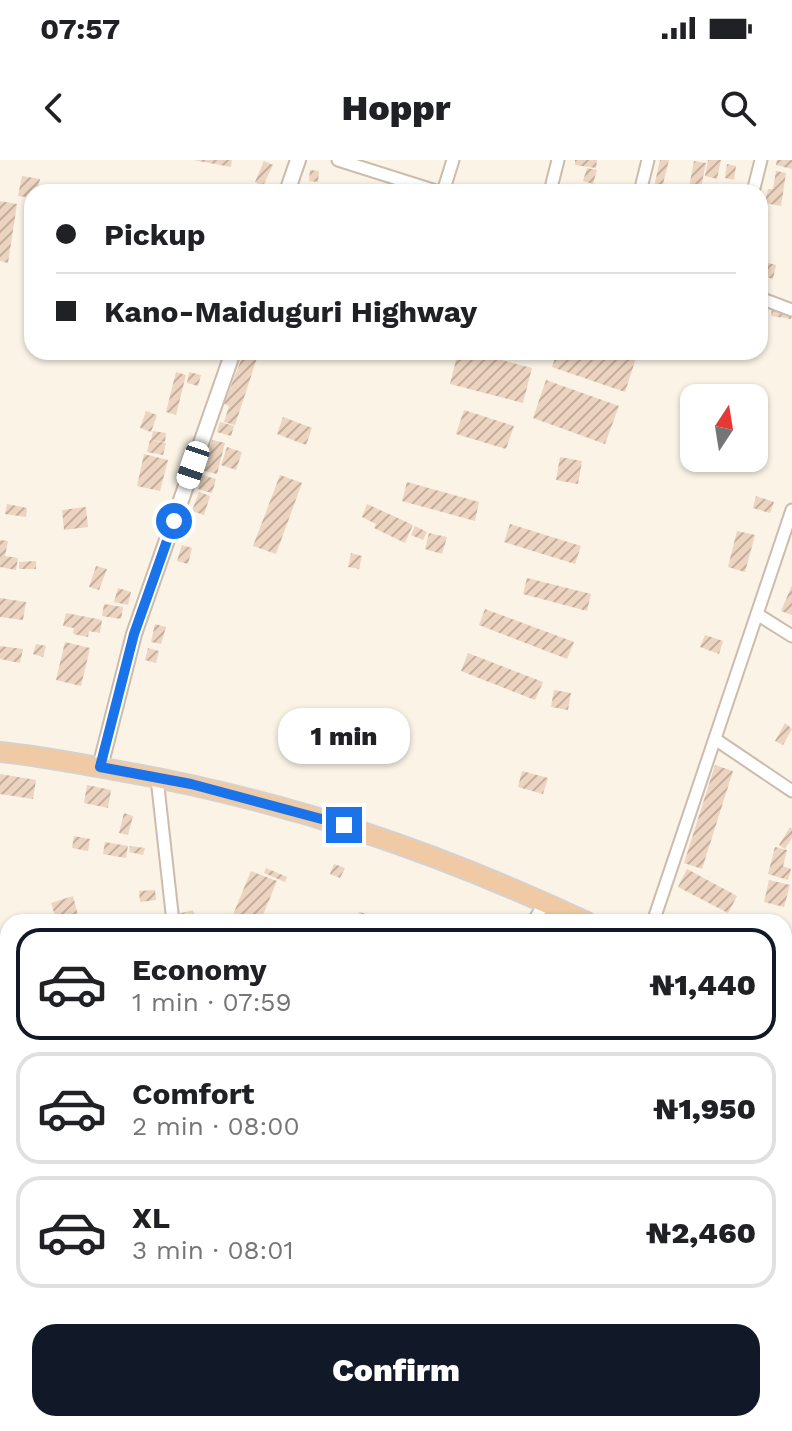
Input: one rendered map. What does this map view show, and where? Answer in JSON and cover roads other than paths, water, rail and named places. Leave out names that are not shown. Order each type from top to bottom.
[{"type":"highway","points":[[0,752],[100,767],[267,803],[423,851],[569,914]]},
{"type":"street","points":[[290,184],[298,160]]},
{"type":"street","points":[[338,160],[415,184]]},
{"type":"street","points":[[444,184],[453,160]]},
{"type":"street","points":[[552,184],[558,160]]},
{"type":"street","points":[[642,184],[648,160]]},
{"type":"street","points":[[755,184],[761,160]]},
{"type":"street","points":[[768,301],[792,310]]},
{"type":"street","points":[[100,767],[134,634],[230,360]]},
{"type":"street","points":[[656,914],[792,510]]},
{"type":"street","points":[[757,614],[792,636]]},
{"type":"street","points":[[715,739],[792,791]]},
{"type":"street","points":[[157,778],[172,914]]},
{"type":"street","points":[[538,914],[545,903]]}]
